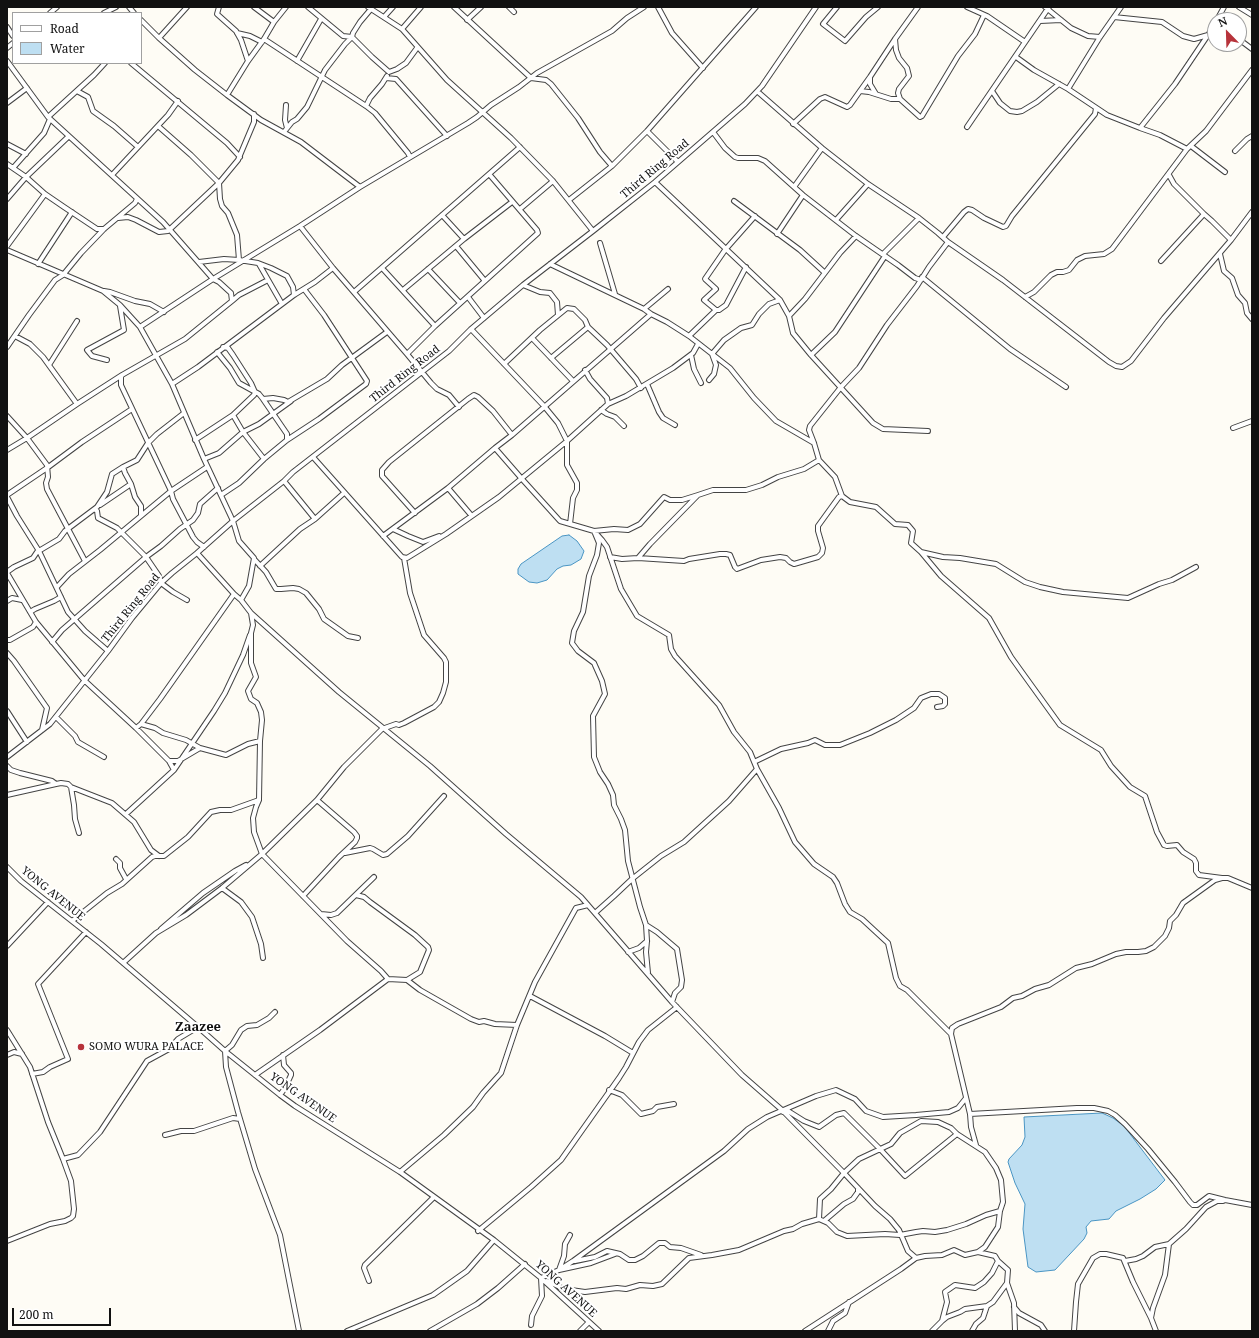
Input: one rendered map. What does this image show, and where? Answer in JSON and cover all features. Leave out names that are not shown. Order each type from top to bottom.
[{"type":"street","points":[[110,12],[116,7]]},
{"type":"street","points":[[159,38],[187,7]]},
{"type":"street","points":[[219,7],[217,14],[237,33],[248,61]]},
{"type":"street","points":[[254,7],[274,22]]},
{"type":"street","points":[[227,95],[274,22],[286,7]]},
{"type":"street","points":[[308,7],[344,36],[352,37],[389,72]]},
{"type":"street","points":[[384,17],[393,7]]},
{"type":"street","points":[[402,29],[421,7]]},
{"type":"street","points":[[454,7],[531,78],[546,80],[556,90],[612,166]]},
{"type":"street","points":[[467,20],[481,7]]},
{"type":"street","points":[[509,7],[514,12]]},
{"type":"street","points":[[140,327],[241,260],[300,226],[477,117],[483,111],[531,78],[612,31],[627,18],[644,7]]},
{"type":"street","points":[[658,7],[672,33],[703,68]]},
{"type":"street","points":[[569,200],[612,166],[647,131],[756,7]]},
{"type":"street","name":"Third Ring Road","points":[[7,757],[42,730],[56,717],[132,618],[161,583],[172,573],[293,472],[449,351],[484,318],[523,285],[655,182],[746,104],[758,92],[816,7]]},
{"type":"street","points":[[837,7],[823,24],[845,41],[866,17],[878,7]]},
{"type":"street","points":[[793,124],[820,99],[826,97],[846,107],[850,105],[895,38],[918,7]]},
{"type":"street","points":[[967,7],[984,15],[1025,42]]},
{"type":"street","points":[[1068,89],[1100,37],[1121,7]]},
{"type":"street","points":[[1239,7],[1252,15]]},
{"type":"street","points":[[285,130],[307,107],[325,70],[352,37],[353,33],[370,8],[402,29],[417,48],[447,80],[483,111],[553,181],[593,231]]},
{"type":"street","points":[[967,127],[1016,57],[1047,8],[1071,28],[1088,36],[1100,37]]},
{"type":"street","points":[[895,38],[896,50],[899,58],[907,68],[909,76],[899,89],[898,93],[900,99],[919,116],[922,116],[958,56],[975,34],[984,15]]},
{"type":"street","points":[[1114,17],[1162,22],[1183,36],[1194,39],[1207,35]]},
{"type":"street","points":[[297,61],[321,19]]},
{"type":"street","points":[[1040,21],[1061,20]]},
{"type":"street","points":[[142,21],[195,70],[227,95],[254,114],[285,130],[360,188]]},
{"type":"street","points":[[237,33],[263,41],[297,61],[366,106],[375,113],[410,157]]},
{"type":"street","points":[[1140,128],[1175,84],[1207,36]]},
{"type":"street","points":[[366,106],[389,72],[406,63],[417,48]]},
{"type":"street","points":[[1016,57],[1034,70],[1060,84],[1107,115],[1160,135],[1189,148],[1225,172]]},
{"type":"street","points":[[7,61],[49,118],[68,137],[163,222],[213,279],[219,282],[231,293],[232,301]]},
{"type":"street","points":[[13,168],[44,133],[49,118],[104,64]]},
{"type":"street","points":[[132,64],[226,143],[240,157]]},
{"type":"street","points":[[1025,297],[1034,292],[1051,275],[1057,272],[1069,270],[1077,260],[1086,256],[1104,254],[1112,249],[1189,148],[1206,131],[1252,70]]},
{"type":"street","points":[[870,77],[870,84],[876,94]]},
{"type":"street","points":[[386,78],[396,79],[447,136]]},
{"type":"street","points":[[992,91],[1000,103],[1010,111],[1017,112],[1022,111],[1037,102],[1060,84]]},
{"type":"street","points":[[7,103],[27,88]]},
{"type":"street","points":[[77,91],[88,97],[93,111],[114,126],[138,147]]},
{"type":"street","points":[[860,91],[869,92],[891,99],[900,99]]},
{"type":"street","points":[[758,92],[793,124],[868,184],[919,218],[948,242],[1025,297],[1116,366],[1122,367],[1131,361],[1164,318],[1220,254],[1252,212]]},
{"type":"street","points":[[112,175],[168,115],[178,102]]},
{"type":"street","points":[[285,130],[286,105]]},
{"type":"street","points":[[943,237],[968,209],[1003,227],[1006,226],[1012,216],[1095,114],[1096,108]]},
{"type":"street","points":[[118,218],[128,217],[159,232],[169,230],[230,171],[240,157],[254,122],[254,114]]},
{"type":"street","points":[[158,126],[191,155],[219,183],[220,199],[235,229],[241,260]]},
{"type":"street","points":[[647,131],[678,162]]},
{"type":"street","points":[[713,132],[725,148],[735,157],[752,157],[762,159],[803,195],[856,236],[915,278],[922,279],[1010,349],[1066,387]]},
{"type":"street","points":[[1235,151],[1252,136]]},
{"type":"street","points":[[7,199],[26,177],[68,137]]},
{"type":"street","points":[[7,144],[26,154]]},
{"type":"street","points":[[354,292],[520,147]]},
{"type":"street","points":[[794,187],[822,148]]},
{"type":"street","points":[[7,165],[26,177],[45,194],[97,229],[104,229]]},
{"type":"street","points":[[407,354],[435,326],[538,233],[520,209],[512,202],[489,174]]},
{"type":"street","points":[[1169,175],[1174,184],[1231,240]]},
{"type":"street","points":[[520,209],[553,181]]},
{"type":"street","points":[[655,182],[725,250],[746,267],[780,300],[789,316],[793,333],[873,423],[883,429],[928,431]]},
{"type":"street","points":[[836,220],[868,184]]},
{"type":"street","points":[[7,246],[45,194]]},
{"type":"street","points":[[777,234],[803,195]]},
{"type":"street","points":[[7,347],[55,280],[63,275],[81,253],[104,229],[135,203],[137,199]]},
{"type":"street","points":[[734,201],[800,250],[824,272]]},
{"type":"street","points":[[403,290],[464,239],[512,202]]},
{"type":"street","points":[[38,264],[72,212]]},
{"type":"street","points":[[1161,260],[1204,214]]},
{"type":"street","points":[[442,215],[464,239]]},
{"type":"street","points":[[716,310],[704,300],[716,289],[705,279],[725,250],[755,216]]},
{"type":"street","points":[[811,355],[835,332],[884,255],[919,218]]},
{"type":"street","points":[[300,226],[333,268],[431,383],[437,389],[449,395],[459,407]]},
{"type":"street","points":[[789,316],[805,298],[824,272],[856,236]]},
{"type":"street","points":[[948,242],[887,326],[859,368],[841,387],[810,426],[809,430],[819,460],[835,477],[842,496],[850,502],[876,507],[895,524],[908,525],[913,531],[911,543],[921,552],[941,576],[989,618],[1011,657],[1060,725],[1101,750],[1111,766],[1130,787],[1145,796],[1157,832],[1164,845],[1177,845],[1194,859],[1196,863],[1196,871],[1199,875],[1233,880],[1252,888]]},
{"type":"street","points":[[600,243],[615,294]]},
{"type":"street","points":[[456,246],[485,281]]},
{"type":"street","points":[[7,250],[103,291],[150,304],[164,312]]},
{"type":"street","points":[[1220,254],[1224,270],[1232,278],[1238,295],[1245,302],[1247,313],[1252,319]]},
{"type":"street","points":[[199,262],[224,259],[258,263],[282,272],[287,276],[293,287],[294,295]]},
{"type":"street","points":[[258,263],[282,304]]},
{"type":"street","points":[[550,264],[644,309],[689,336],[730,368],[754,398],[776,421],[814,443]]},
{"type":"street","points":[[689,336],[716,310],[719,310],[726,305],[746,267]]},
{"type":"street","points":[[172,384],[198,367],[223,347],[333,268]]},
{"type":"street","points":[[382,268],[435,326]]},
{"type":"street","points":[[428,269],[460,303]]},
{"type":"street","points":[[7,450],[122,375],[185,339],[239,295],[268,280]]},
{"type":"street","points":[[523,285],[540,292],[550,294],[557,302],[558,315]]},
{"type":"street","points":[[221,495],[244,478],[264,458],[287,440],[319,419],[366,384],[367,378],[324,315],[304,289]]},
{"type":"street","points":[[644,309],[668,289]]},
{"type":"street","points":[[103,291],[120,305],[140,327],[172,384],[195,440],[233,521],[240,541],[266,572],[276,589],[293,588],[299,589],[306,593],[319,609],[324,619],[348,636],[358,638]]},
{"type":"street","points":[[468,297],[484,318]]},
{"type":"street","points":[[712,354],[724,340],[741,328],[752,324],[769,304],[780,300]]},
{"type":"street","points":[[107,360],[92,356],[87,350],[124,330],[120,305]]},
{"type":"street","points":[[504,364],[558,315],[567,308],[574,309],[588,327],[610,349],[636,379],[641,388]]},
{"type":"street","points":[[383,536],[448,488],[512,435],[651,314]]},
{"type":"street","points":[[49,365],[77,321]]},
{"type":"street","points":[[551,358],[588,327]]},
{"type":"street","points":[[472,329],[558,423],[566,441],[567,465],[576,483],[577,490],[573,498],[570,524]]},
{"type":"street","points":[[204,459],[219,453],[243,432],[259,424],[302,393],[327,379],[352,357],[387,332]]},
{"type":"street","points":[[15,336],[30,344],[49,365],[77,404]]},
{"type":"street","points":[[532,338],[573,381]]},
{"type":"street","points":[[404,558],[407,558],[446,534],[471,515],[499,497],[522,479],[608,404],[641,388],[673,368],[691,355],[698,344]]},
{"type":"street","points":[[195,440],[233,415],[254,395],[251,383],[233,355],[228,348],[223,347]]},
{"type":"street","points":[[217,352],[230,368],[239,383],[263,399],[286,434],[287,440]]},
{"type":"street","points":[[709,380],[714,374],[716,366],[712,354]]},
{"type":"street","points":[[691,355],[694,369],[701,383]]},
{"type":"street","points":[[586,370],[593,383],[607,398],[608,404]]},
{"type":"street","points":[[122,375],[121,385],[171,491],[172,499],[197,542],[204,547]]},
{"type":"street","points":[[647,384],[663,418],[676,424]]},
{"type":"street","points":[[415,513],[382,476],[382,470],[390,462],[474,395],[493,411],[512,435]]},
{"type":"street","points":[[263,399],[273,398],[288,402],[292,401]]},
{"type":"street","points":[[108,651],[85,631],[68,612],[57,587],[7,496],[82,442],[132,409]]},
{"type":"street","points":[[601,410],[615,417],[624,426]]},
{"type":"street","points":[[184,413],[148,443],[138,460],[112,474],[107,492],[96,508],[98,518],[117,528],[151,562],[161,583],[187,600]]},
{"type":"street","points":[[233,415],[243,432],[264,458]]},
{"type":"street","points":[[7,416],[27,438],[47,465],[47,489],[85,561]]},
{"type":"street","points":[[1234,428],[1252,421]]},
{"type":"street","points":[[286,434],[294,436]]},
{"type":"street","points":[[495,448],[560,521],[594,531],[614,529],[628,530],[640,524],[664,497],[670,500],[682,500],[713,490],[746,490],[762,485],[778,477],[804,469],[819,460]]},
{"type":"street","points":[[156,934],[186,915],[222,888],[262,854],[317,800],[344,767],[382,729],[404,723],[434,707],[439,702],[443,692],[446,682],[446,662],[424,635],[410,593],[404,558],[313,457]]},
{"type":"street","points":[[123,467],[135,497],[141,506],[141,515]]},
{"type":"street","points":[[57,587],[69,574],[171,491],[208,467]]},
{"type":"street","points":[[284,481],[315,519]]},
{"type":"street","points":[[131,484],[65,531],[59,539],[38,551],[33,558],[14,567],[7,573],[36,622],[84,680],[136,728],[169,761],[174,770]]},
{"type":"street","points":[[52,642],[62,630],[146,557],[162,546],[180,529],[193,520],[198,513],[200,504],[218,488]]},
{"type":"street","points":[[448,488],[471,515]]},
{"type":"street","points":[[260,566],[344,493]]},
{"type":"street","points":[[638,558],[698,495]]},
{"type":"street","points":[[610,556],[622,560],[638,558],[684,561],[688,559],[726,554],[730,555],[737,569],[761,560],[780,557],[786,558],[794,564],[806,561],[818,557],[822,553],[823,548],[818,526],[836,500],[842,496]]},
{"type":"street","points":[[393,529],[424,542],[446,534]]},
{"type":"street","points":[[594,531],[607,547],[621,590],[637,616],[669,635],[672,652],[680,663],[719,705],[734,732],[750,752],[757,769],[779,808],[795,842],[814,864],[833,877],[848,909],[862,919],[888,943],[896,978],[900,986],[908,990],[951,1034]]},
{"type":"street","points":[[594,531],[599,544],[597,555],[589,576],[583,612],[574,631],[572,643],[578,651],[594,663],[602,681],[605,694],[593,716],[594,757],[600,772],[613,795],[614,805],[622,819],[625,830],[628,861],[646,925],[648,974]]},
{"type":"street","points":[[921,552],[943,557],[960,558],[996,564],[1026,582],[1040,587],[1063,592],[1128,598],[1165,581],[1172,580],[1196,567]]},
{"type":"street","points":[[197,553],[241,600],[251,613],[339,692],[382,729],[430,766],[581,898],[672,1002],[742,1075],[782,1111],[875,1206],[890,1219],[899,1230],[908,1251],[916,1258]]},
{"type":"street","points":[[241,600],[249,586],[254,558]]},
{"type":"street","points":[[136,728],[141,724],[170,685],[234,594]]},
{"type":"street","points":[[30,612],[54,602],[61,597]]},
{"type":"street","points":[[7,601],[12,598],[22,600]]},
{"type":"street","points":[[126,814],[174,770],[214,711],[225,693],[243,655],[253,625],[251,613]]},
{"type":"street","points":[[7,640],[10,640],[33,627],[36,622]]},
{"type":"street","points":[[251,632],[251,663],[256,677],[248,691],[251,699],[257,703],[261,712],[262,720],[260,741],[259,800],[253,818],[254,832],[262,854],[347,941],[388,979]]},
{"type":"street","points":[[7,653],[47,708],[42,730]]},
{"type":"street","points":[[754,762],[781,749],[815,740],[826,745],[840,744],[870,733],[896,720],[914,708],[921,698],[931,694],[939,694],[945,698],[945,704],[937,707]]},
{"type":"street","points":[[7,711],[27,742]]},
{"type":"street","points":[[56,717],[78,742],[104,758]]},
{"type":"street","points":[[141,724],[163,733],[176,736],[200,748],[226,755],[248,744],[260,741]]},
{"type":"street","points":[[169,761],[180,760],[200,748]]},
{"type":"street","points":[[7,766],[11,770],[52,781],[56,784]]},
{"type":"street","points":[[595,913],[632,879],[661,856],[684,842],[729,800],[757,769]]},
{"type":"street","points":[[7,795],[64,783],[71,787],[103,798],[112,803],[134,822],[151,850],[159,856]]},
{"type":"street","points":[[71,787],[75,819],[79,833]]},
{"type":"street","points":[[344,853],[370,848],[383,855],[387,854],[408,836],[444,796]]},
{"type":"street","points":[[72,921],[152,857],[164,856],[188,837],[210,812],[231,810],[259,800]]},
{"type":"street","points":[[303,896],[355,842],[357,836],[317,800]]},
{"type":"street","points":[[116,859],[120,863],[120,868],[126,879]]},
{"type":"street","points":[[123,963],[203,893],[235,871],[252,862]]},
{"type":"street","name":"YONG AVENUE","points":[[7,867],[21,881],[123,963],[225,1052],[301,1110],[400,1172],[478,1231],[494,1240],[525,1264],[599,1331]]},
{"type":"street","points":[[320,914],[331,915],[337,912],[374,877]]},
{"type":"street","points":[[976,1145],[951,1034],[952,1028],[1001,1006],[1013,998],[1049,985],[1076,968],[1092,964],[1116,954],[1146,951],[1154,947],[1165,936],[1169,928],[1170,921],[1176,915],[1183,902],[1215,880],[1222,878]]},
{"type":"street","points":[[222,888],[241,902],[252,917],[261,944],[262,958]]},
{"type":"street","points":[[356,895],[364,897],[415,935],[428,947],[429,950],[420,972],[407,980]]},
{"type":"street","points":[[7,946],[48,902]]},
{"type":"street","points":[[400,1172],[444,1135],[473,1106],[501,1072],[517,1025],[535,982],[576,908],[588,905]]},
{"type":"street","points":[[646,925],[677,949],[682,980],[681,986],[675,993],[672,1002]]},
{"type":"street","points":[[32,1074],[44,1072],[50,1067],[68,1059],[38,984],[86,932]]},
{"type":"street","points":[[628,952],[639,948],[647,941]]},
{"type":"street","points":[[255,1075],[320,1030],[388,979],[407,980],[420,990],[479,1022],[484,1021],[495,1024],[517,1025]]},
{"type":"street","points":[[530,996],[605,1036],[633,1053]]},
{"type":"street","points":[[478,1231],[532,1188],[561,1160],[622,1073],[639,1042],[648,1030],[677,1007]]},
{"type":"street","points":[[275,1012],[269,1018],[257,1025],[247,1026],[241,1030],[232,1045],[225,1052],[226,1067],[237,1110],[260,1183],[280,1235],[299,1331]]},
{"type":"street","points":[[63,1159],[78,1155],[100,1132],[147,1061],[169,1050],[178,1039],[198,1027]]},
{"type":"street","points":[[7,1030],[30,1067],[48,1122],[63,1159],[72,1189],[74,1209],[73,1216],[65,1221],[50,1224],[7,1241]]},
{"type":"street","points":[[7,1054],[14,1043]]},
{"type":"street","points":[[7,1054],[14,1052],[23,1054]]},
{"type":"street","points":[[280,1095],[291,1075],[284,1064],[283,1056]]},
{"type":"street","points":[[609,1090],[622,1095],[641,1114],[653,1111],[657,1107],[674,1104]]},
{"type":"street","points":[[541,1278],[559,1270],[573,1261],[724,1151],[748,1129],[767,1117],[816,1096],[836,1090],[855,1099],[866,1111],[882,1116],[949,1112],[958,1108],[966,1098]]},
{"type":"street","points":[[970,1114],[1077,1108],[1094,1108],[1108,1111],[1125,1124],[1148,1149],[1193,1205],[1197,1205],[1209,1196],[1252,1205]]},
{"type":"street","points":[[234,1118],[237,1110]]},
{"type":"street","points":[[782,1111],[788,1111],[804,1121],[819,1126],[836,1115],[844,1113],[905,1176],[957,1134]]},
{"type":"street","points":[[165,1135],[181,1131],[194,1131],[234,1118],[240,1119]]},
{"type":"street","points":[[805,1331],[916,1258],[925,1256],[942,1256],[954,1250],[965,1255],[978,1252],[985,1247],[998,1227],[1003,1202],[1001,1180],[996,1168],[985,1152],[976,1145],[957,1134],[951,1128],[938,1122],[921,1121],[900,1133],[891,1144],[859,1159],[844,1173],[831,1189],[820,1199],[819,1219]]},
{"type":"street","points":[[824,1221],[844,1204],[853,1199],[858,1192],[858,1188]]},
{"type":"street","points":[[369,1282],[364,1268],[366,1262],[385,1246],[434,1197]]},
{"type":"street","points":[[1125,1261],[1136,1259],[1155,1248],[1169,1244],[1186,1229],[1206,1207],[1225,1200]]},
{"type":"street","points":[[541,1278],[564,1289],[585,1292],[617,1288],[626,1289],[640,1285],[653,1286],[662,1284],[689,1258],[739,1250],[802,1224],[819,1219],[824,1221],[837,1232],[847,1236],[873,1234],[900,1235],[923,1231],[936,1232],[947,1230],[1000,1211]]},
{"type":"street","points":[[559,1270],[564,1256],[565,1244],[570,1235]]},
{"type":"street","points":[[347,1331],[433,1295],[467,1271],[494,1240]]},
{"type":"street","points":[[573,1261],[595,1257],[607,1251],[629,1260],[635,1260],[659,1243],[665,1243],[670,1248],[681,1248],[703,1256]]},
{"type":"street","points":[[1151,1318],[1165,1275],[1169,1244]]},
{"type":"street","points":[[978,1252],[995,1256],[998,1261],[1008,1270],[1007,1283],[1014,1307],[1015,1331]]},
{"type":"street","points":[[559,1270],[591,1263],[616,1254]]},
{"type":"street","points":[[1074,1331],[1078,1284],[1093,1258],[1100,1254],[1123,1258],[1156,1331]]},
{"type":"street","points":[[942,1321],[947,1302],[945,1292],[955,1285],[975,1288],[984,1282],[992,1273],[998,1261]]},
{"type":"street","points":[[430,1331],[477,1304],[525,1264]]},
{"type":"street","points":[[531,1325],[532,1316],[542,1296],[541,1278]]},
{"type":"street","points":[[932,1331],[947,1317],[965,1309],[987,1306],[993,1302],[1007,1283]]},
{"type":"street","points":[[828,1331],[833,1321],[845,1313],[849,1302]]},
{"type":"street","points":[[972,1331],[976,1324],[983,1318],[987,1306]]},
{"type":"street","points":[[1014,1307],[1019,1313],[1041,1325],[1045,1331]]},
{"type":"street","points":[[580,1331],[589,1322]]},
{"type":"water","points":[[569,535],[577,541],[584,551],[581,559],[571,565],[563,566],[557,569],[547,580],[537,583],[529,582],[518,574],[518,569],[521,564],[562,536]]},
{"type":"water","points":[[1102,1113],[1113,1118],[1124,1126],[1165,1180],[1156,1189],[1116,1211],[1109,1219],[1091,1221],[1086,1227],[1087,1233],[1084,1239],[1055,1270],[1036,1272],[1028,1267],[1023,1229],[1025,1204],[1015,1183],[1008,1162],[1022,1145],[1025,1137],[1024,1117]]},
{"type":"place","name":"SOMO WURA PALACE","points":[[81,1047]]},
{"type":"district","name":"Zaazee","points":[[198,1027]]}]
